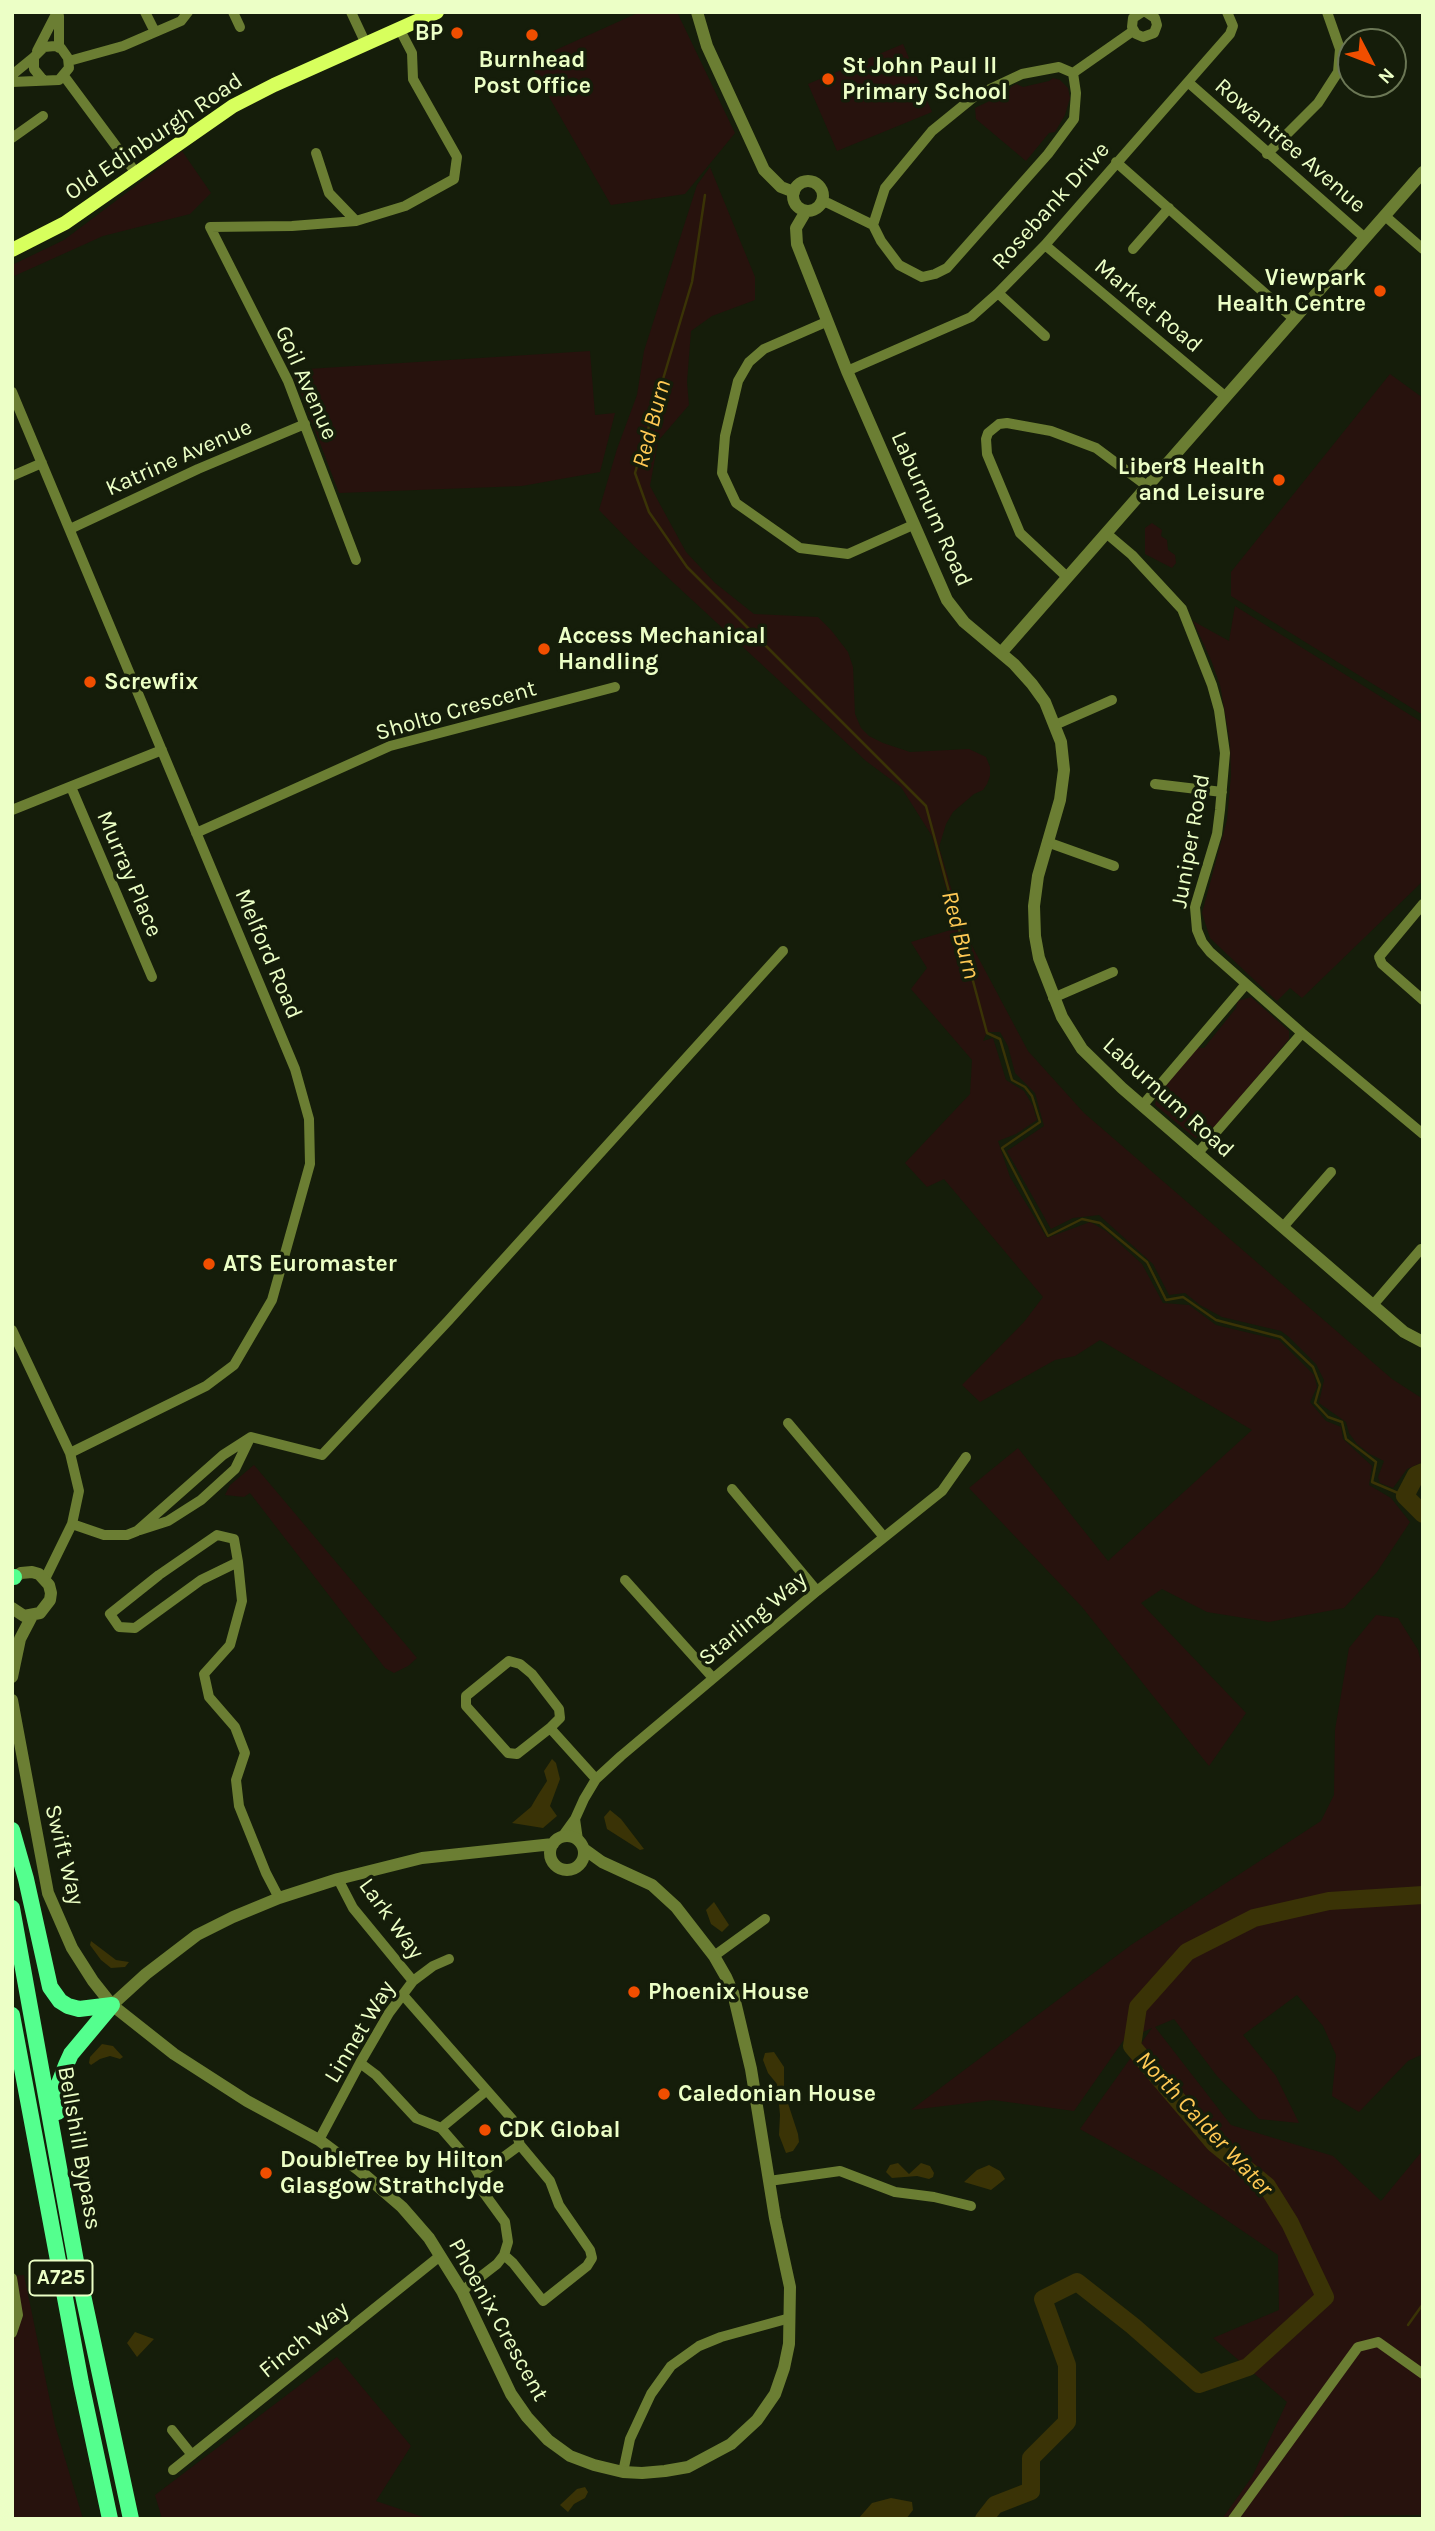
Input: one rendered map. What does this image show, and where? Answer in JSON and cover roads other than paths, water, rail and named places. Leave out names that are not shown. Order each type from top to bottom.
[{"type":"highway","points":[[12,1830],[50,1987],[60,2001],[68,2006],[79,2008],[112,2005]]},
{"type":"highway","name":"Bellshill Bypass","points":[[12,1908],[77,2267],[131,2519]]},
{"type":"highway","points":[[77,2267],[56,2091],[71,2054],[112,2005]]},
{"type":"highway","name":"Bellshill Bypass","points":[[12,2015],[78,2370],[110,2519]]},
{"type":"main road","name":"Old Edinburgh Road","points":[[12,250],[65,223],[233,106],[437,12]]},
{"type":"street","points":[[58,12],[59,48]]},
{"type":"street","points":[[43,80],[34,69],[36,55],[58,12]]},
{"type":"street","points":[[145,12],[155,32]]},
{"type":"street","points":[[69,61],[123,46],[181,21],[188,12]]},
{"type":"street","points":[[233,12],[240,27]]},
{"type":"street","points":[[351,12],[366,44]]},
{"type":"street","points":[[697,12],[708,46],[764,170],[781,187],[794,192]]},
{"type":"street","points":[[1144,12],[1152,14],[1156,21],[1154,33],[1143,37],[1133,31],[1133,18],[1144,12]]},
{"type":"street","name":"Rosebank Drive","points":[[847,372],[971,317],[998,293],[1045,245],[1230,34],[1233,26],[1227,12]]},
{"type":"street","points":[[1267,154],[1318,103],[1338,72],[1340,49],[1327,12]]},
{"type":"street","points":[[316,153],[329,193],[356,221],[405,206],[454,179],[457,157],[413,79],[412,53],[400,30]]},
{"type":"street","points":[[1073,73],[1133,31]]},
{"type":"street","points":[[12,75],[50,46],[65,52],[69,61],[64,76],[52,82],[12,82]]},
{"type":"street","points":[[873,225],[885,188],[932,131],[975,96],[1022,74],[1059,67],[1073,73]]},
{"type":"street","points":[[821,202],[873,225],[899,265],[922,277],[935,275],[947,268],[1048,154],[1074,119],[1076,93],[1073,73]]},
{"type":"street","points":[[64,76],[136,173]]},
{"type":"street","name":"Rowantree Avenue","points":[[1189,83],[1365,238]]},
{"type":"street","points":[[12,138],[43,116]]},
{"type":"street","points":[[1116,162],[1294,319]]},
{"type":"street","points":[[1001,653],[1423,172]]},
{"type":"street","points":[[802,183],[814,183],[821,189],[821,202],[815,209],[806,211],[796,205],[794,192],[802,183]]},
{"type":"street","points":[[1133,250],[1169,208]]},
{"type":"street","name":"Laburnum Road","points":[[806,211],[796,228],[797,244],[847,372],[947,600],[964,622],[1032,684],[1045,702],[1061,742],[1064,770],[1060,800],[1038,876],[1034,906],[1039,958],[1053,998],[1082,1049],[1142,1105],[1373,1306],[1404,1332],[1423,1342]]},
{"type":"street","points":[[1385,216],[1423,249]]},
{"type":"street","name":"Goil Avenue","points":[[356,221],[292,226],[210,227],[288,381],[356,560]]},
{"type":"street","name":"Market Road","points":[[1045,245],[1226,397]]},
{"type":"street","points":[[998,293],[1045,336]]},
{"type":"street","points":[[826,322],[764,349],[749,362],[738,381],[725,436],[722,473],[736,503],[800,548],[848,554],[913,525]]},
{"type":"street","name":"Melford Road","points":[[12,392],[295,1069],[309,1119],[310,1164],[272,1300],[234,1364],[206,1386],[70,1452]]},
{"type":"street","points":[[1068,578],[1020,533],[987,454],[986,439],[989,433],[999,424],[1007,423],[1051,432],[1096,448],[1147,486]]},
{"type":"street","name":"Katrine Avenue","points":[[70,528],[198,469],[305,424]]},
{"type":"street","points":[[12,476],[42,463]]},
{"type":"street","name":"Juniper Road","points":[[1106,533],[1132,555],[1182,609],[1219,710],[1225,753],[1217,834],[1195,907],[1195,918],[1202,942],[1302,1033],[1423,1134]]},
{"type":"street","name":"Sholto Crescent","points":[[196,833],[390,746],[615,687]]},
{"type":"street","points":[[1055,725],[1112,700]]},
{"type":"street","points":[[12,810],[162,750]]},
{"type":"street","points":[[1155,784],[1222,792]]},
{"type":"street","name":"Murray Place","points":[[71,786],[152,977]]},
{"type":"street","points":[[1047,842],[1114,866]]},
{"type":"street","points":[[1423,904],[1381,951],[1379,961],[1423,1000]]},
{"type":"street","points":[[137,1531],[223,1455],[251,1437],[322,1455],[448,1321],[783,951]]},
{"type":"street","points":[[1053,998],[1113,972]]},
{"type":"street","points":[[1142,1105],[1246,984]]},
{"type":"street","points":[[1198,1154],[1302,1033]]},
{"type":"street","points":[[1283,1227],[1331,1172]]},
{"type":"street","points":[[1373,1306],[1420,1249]]},
{"type":"street","points":[[12,1330],[70,1452],[79,1491],[72,1524],[45,1579]]},
{"type":"street","points":[[788,1423],[884,1537]]},
{"type":"street","points":[[72,1524],[104,1535],[127,1535],[168,1521],[201,1500],[235,1469],[251,1437]]},
{"type":"street","name":"Starling Way","points":[[557,1840],[575,1819],[596,1779],[642,1737],[817,1591],[942,1491],[966,1457]]},
{"type":"street","points":[[732,1489],[817,1591]]},
{"type":"street","points":[[238,1562],[201,1580],[135,1628],[119,1627],[110,1614],[159,1575],[217,1535],[234,1539],[238,1562],[242,1601],[230,1646],[204,1674],[209,1697],[235,1727],[245,1753],[236,1780],[239,1806],[279,1898]]},
{"type":"street","points":[[12,1608],[24,1616],[32,1616],[46,1609],[50,1600],[49,1585],[45,1579],[32,1572],[21,1573],[13,1578]]},
{"type":"street","points":[[625,1580],[713,1678]]},
{"type":"street","points":[[12,1677],[20,1639],[32,1616]]},
{"type":"street","points":[[509,1661],[520,1664],[559,1709],[559,1718],[550,1728],[517,1754],[508,1753],[466,1706],[466,1696],[509,1661]]},
{"type":"street","name":"Swift Way","points":[[12,1700],[48,1893],[72,1948],[112,2005]]},
{"type":"street","points":[[550,1728],[596,1779]]},
{"type":"street","points":[[523,1848],[551,1859],[557,1867],[568,1871],[582,1863],[575,1819]]},
{"type":"street","points":[[112,2005],[146,1974],[197,1935],[279,1898],[338,1879],[422,1858],[523,1848],[570,1836],[581,1844]]},
{"type":"street","points":[[551,1859],[557,1840]]},
{"type":"street","name":"Phoenix Crescent","points":[[112,2005],[174,2054],[247,2101],[319,2140],[402,2207],[429,2238],[462,2291],[511,2394],[548,2440],[570,2456],[623,2472],[642,2473],[688,2467],[721,2450],[745,2432],[775,2394],[789,2344],[790,2287],[733,1993],[715,1956],[676,1906],[652,1885],[602,1862],[581,1844]]},
{"type":"street","name":"Phoenix Crescent","points":[[582,1863],[602,1862]]},
{"type":"street","name":"Lark Way","points":[[338,1879],[354,1908],[413,1981]]},
{"type":"street","points":[[715,1956],[765,1919]]},
{"type":"street","name":"Linnet Way","points":[[319,2140],[360,2063],[402,1995],[413,1981],[433,1966],[449,1959]]},
{"type":"street","points":[[402,1995],[512,2119],[520,2145],[550,2181],[559,2204],[590,2250],[592,2258],[587,2266],[543,2301],[504,2255]]},
{"type":"street","points":[[360,2063],[376,2075],[416,2118],[441,2128],[479,2175],[481,2189],[505,2222],[508,2242],[504,2255],[497,2264],[462,2291]]},
{"type":"street","points":[[441,2128],[486,2091]]},
{"type":"street","points":[[479,2175],[520,2145]]},
{"type":"street","points":[[769,2181],[840,2171],[895,2192],[934,2197],[971,2206]]},
{"type":"street","name":"Finch Way","points":[[173,2470],[440,2256]]},
{"type":"street","points":[[12,2278],[18,2315],[12,2333]]},
{"type":"street","points":[[623,2472],[629,2440],[651,2393],[671,2366],[699,2346],[721,2337],[790,2318]]},
{"type":"street","points":[[1233,2519],[1358,2347],[1378,2342],[1423,2374]]},
{"type":"street","points":[[172,2430],[191,2455]]},
{"type":"waterway","name":"Red Burn","points":[[705,195],[692,282],[635,473],[649,512],[687,567],[926,806],[987,1033],[1000,1039],[1012,1080],[1025,1087],[1032,1096],[1040,1122],[1002,1148],[1048,1236],[1082,1219],[1100,1223],[1147,1262],[1166,1300],[1183,1297],[1216,1320],[1281,1337],[1313,1367],[1320,1385],[1315,1403],[1328,1417],[1342,1422],[1346,1439],[1376,1462],[1372,1482],[1405,1496]]},
{"type":"waterway","name":"Red Burn","points":[[1423,1472],[1416,1475],[1405,1496],[1423,1514]]},
{"type":"waterway","name":"North Calder Water","points":[[984,2519],[995,2505],[1031,2491],[1031,2458],[1067,2422],[1067,2365],[1043,2299],[1077,2282],[1133,2326],[1199,2384],[1248,2367],[1325,2297],[1290,2223],[1267,2186],[1214,2143],[1132,2046],[1138,2007],[1187,1952],[1254,1918],[1329,1901],[1423,1895]]},
{"type":"waterway","points":[[1408,2325],[1423,2304]]},
{"type":"place","name":"BP","points":[[457,33]]},
{"type":"place","name":"Burnhead Post Office","points":[[532,35]]},
{"type":"place","name":"St John Paul II Primary School","points":[[828,79]]},
{"type":"place","name":"Viewpark Health Centre","points":[[1380,291]]},
{"type":"place","name":"Liber8 Health and Leisure","points":[[1279,480]]},
{"type":"place","name":"Access Mechanical Handling","points":[[544,649]]},
{"type":"place","name":"Screwfix","points":[[90,682]]},
{"type":"place","name":"ATS Euromaster","points":[[209,1264]]},
{"type":"place","name":"Phoenix House","points":[[634,1992]]},
{"type":"place","name":"Caledonian House","points":[[664,2094]]},
{"type":"place","name":"CDK Global","points":[[485,2130]]},
{"type":"place","name":"DoubleTree by Hilton Glasgow Strathclyde","points":[[266,2173]]}]
